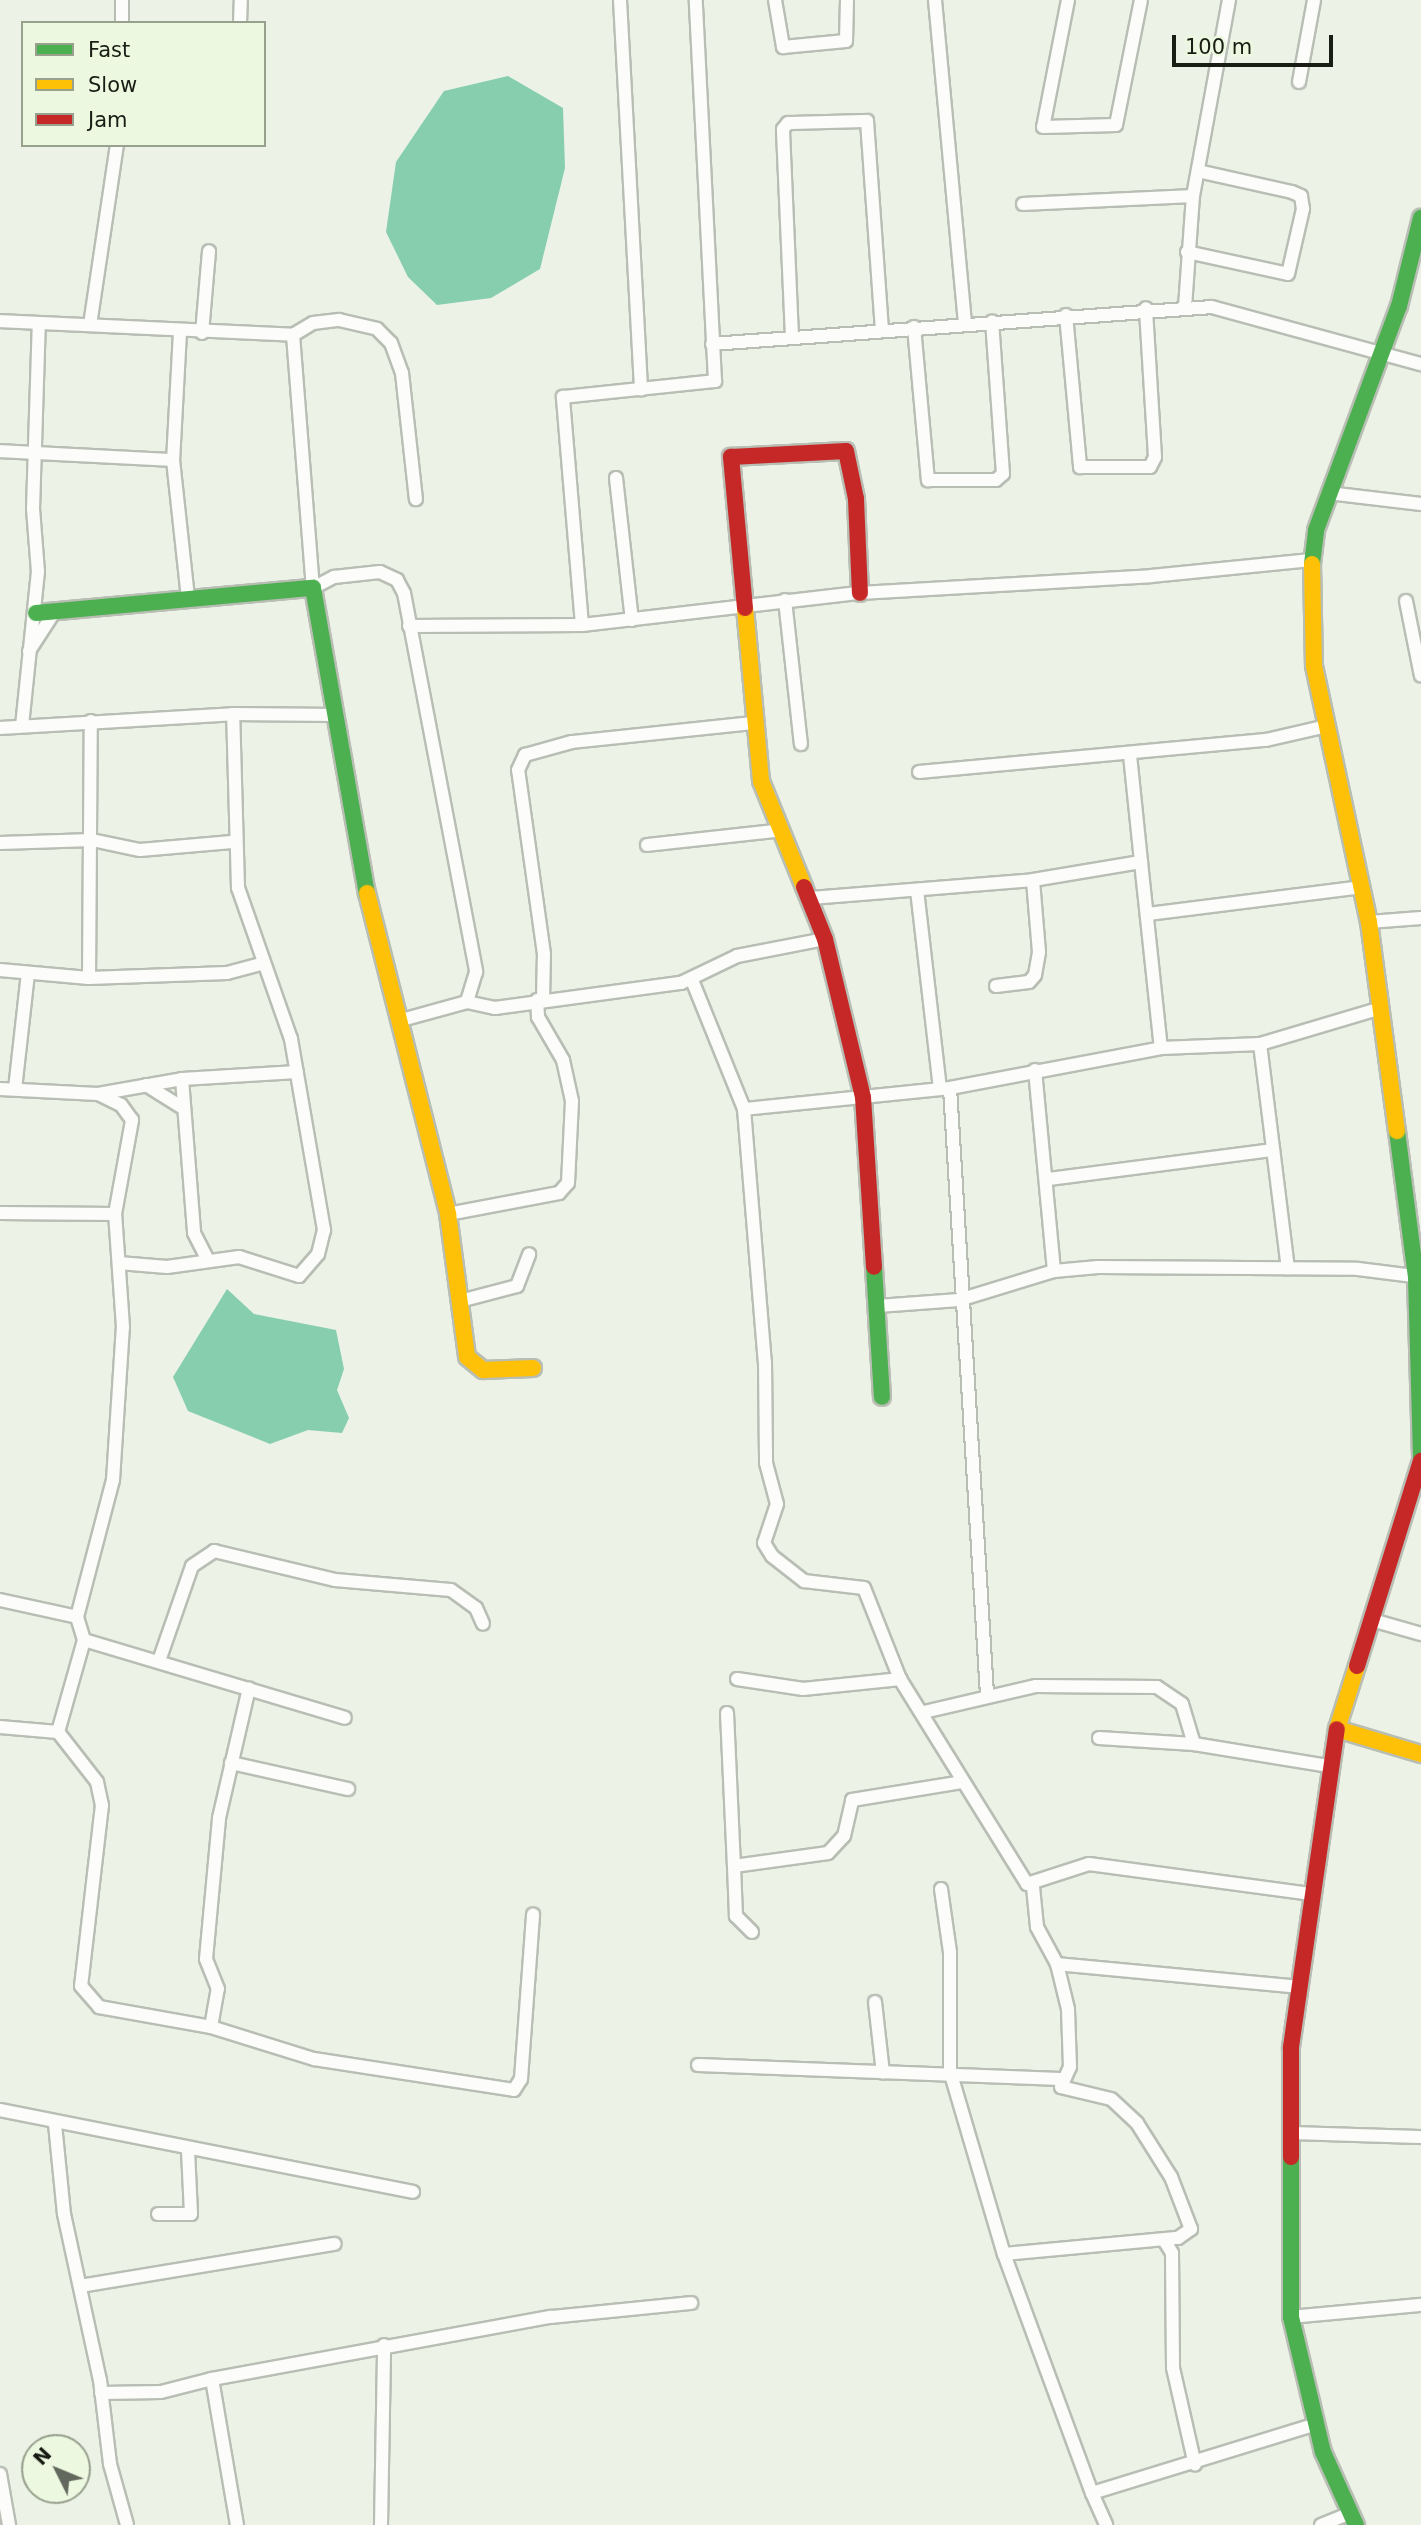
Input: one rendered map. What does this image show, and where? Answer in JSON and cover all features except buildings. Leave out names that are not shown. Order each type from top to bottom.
[{"type":"street","points":[[122,0],[122,21]]},
{"type":"street","points":[[240,21],[241,0]]},
{"type":"street","points":[[620,0],[641,389]]},
{"type":"street","points":[[582,625],[563,397],[711,384],[712,344],[696,0]]},
{"type":"street","points":[[775,0],[783,47],[846,41],[847,0]]},
{"type":"street","points":[[935,0],[965,323]]},
{"type":"street","points":[[1068,0],[1043,127],[1116,125],[1141,0]]},
{"type":"street","points":[[1185,307],[1187,252],[1194,196],[1229,0]]},
{"type":"street","points":[[1299,82],[1314,0]]},
{"type":"street","points":[[792,337],[783,129],[788,123],[867,121],[882,328]]},
{"type":"street","points":[[90,325],[117,147]]},
{"type":"street","points":[[1187,252],[1288,274],[1303,209],[1301,196],[1292,191],[1198,171]]},
{"type":"street","points":[[1023,204],[1194,196]]},
{"type":"street","points":[[1321,2525],[1353,2519],[1316,2424],[1291,2317],[1292,2133],[1300,1987],[1329,1766],[1337,1730],[1421,1461],[1418,1277],[1378,1009],[1369,922],[1314,666],[1311,559],[1328,494],[1380,355],[1421,218]]},
{"type":"street","points":[[202,333],[209,251]]},
{"type":"street","points":[[712,344],[882,328],[1185,307],[1224,309],[1380,355],[1421,364]]},
{"type":"street","points":[[1066,315],[1080,467],[1150,467],[1155,457],[1146,308]]},
{"type":"street","points":[[0,321],[180,332],[293,335],[313,323],[339,320],[377,329],[391,343],[402,373],[416,499]]},
{"type":"street","points":[[914,327],[928,480],[984,481],[1003,474],[992,321]]},
{"type":"street","points":[[22,726],[29,651],[36,613],[38,323]]},
{"type":"street","points":[[180,332],[173,460],[188,599]]},
{"type":"street","points":[[293,335],[313,588],[372,923],[449,1214],[470,1364],[483,1370],[533,1368]]},
{"type":"street","points":[[0,451],[173,460]]},
{"type":"street","points":[[860,593],[856,499],[846,451],[734,456],[754,723],[766,801],[782,830],[825,939],[863,1097],[882,1397]]},
{"type":"street","points":[[616,478],[632,620]]},
{"type":"street","points":[[1328,494],[1421,503]]},
{"type":"street","points":[[410,626],[582,625],[743,603],[860,593],[1151,576],[1311,559]]},
{"type":"street","points":[[36,613],[313,588],[346,574],[388,574],[404,593],[475,972],[467,1002]]},
{"type":"street","points":[[785,600],[801,744]]},
{"type":"street","points":[[1406,601],[1419,654],[1421,676]]},
{"type":"street","points":[[29,651],[55,611]]},
{"type":"street","points":[[0,728],[233,714],[336,715]]},
{"type":"street","points":[[119,1263],[167,1267],[206,1259],[257,1260],[293,1276],[305,1273],[318,1254],[323,1218],[297,1072],[282,1008],[261,964],[232,842],[233,714]]},
{"type":"street","points":[[89,978],[91,721]]},
{"type":"street","points":[[449,1214],[559,1193],[568,1183],[572,1101],[540,1000],[544,954],[518,770],[525,754],[572,742],[754,723]]},
{"type":"street","points":[[919,772],[1130,755],[1266,740],[1327,726]]},
{"type":"street","points":[[1130,755],[1149,914],[1161,1048]]},
{"type":"street","points":[[647,845],[751,838],[782,830]]},
{"type":"street","points":[[0,843],[92,840],[140,850],[232,842]]},
{"type":"street","points":[[811,898],[1032,880],[1141,862]]},
{"type":"street","points":[[996,986],[1029,982],[1035,975],[1039,952],[1032,880]]},
{"type":"street","points":[[1149,914],[1362,887]]},
{"type":"street","points":[[917,890],[945,1089],[987,1694]]},
{"type":"street","points":[[1369,922],[1421,918]]},
{"type":"street","points":[[398,1021],[467,1002],[495,1008],[692,980],[737,956],[825,939]]},
{"type":"street","points":[[0,970],[89,978],[227,973],[261,964]]},
{"type":"street","points":[[15,1089],[28,974]]},
{"type":"street","points":[[692,980],[744,1109],[765,1362],[766,1463],[778,1504],[764,1543],[804,1581],[861,1584],[900,1679],[924,1712],[1021,1880],[1034,1887]]},
{"type":"street","points":[[744,1109],[945,1089],[1161,1048],[1260,1044],[1378,1009]]},
{"type":"street","points":[[1260,1044],[1288,1268]]},
{"type":"street","points":[[1035,1070],[1049,1179],[1054,1271]]},
{"type":"street","points":[[0,1088],[99,1094],[182,1079],[297,1072]]},
{"type":"street","points":[[182,1079],[180,1105],[194,1233],[206,1259]]},
{"type":"street","points":[[146,1085],[180,1105]]},
{"type":"street","points":[[58,1732],[84,1640],[77,1617],[113,1480],[123,1327],[115,1214],[132,1120],[121,1105],[99,1094]]},
{"type":"street","points":[[1049,1179],[1273,1150]]},
{"type":"street","points":[[0,1213],[115,1214]]},
{"type":"street","points":[[460,1301],[517,1286],[529,1254]]},
{"type":"street","points":[[878,1306],[960,1300],[1054,1271],[1288,1268],[1418,1277]]},
{"type":"street","points":[[159,1658],[192,1566],[214,1551],[335,1580],[451,1590],[476,1608],[483,1624]]},
{"type":"street","points":[[0,1600],[77,1617]]},
{"type":"street","points":[[1372,1620],[1415,1634],[1421,1623]]},
{"type":"street","points":[[84,1640],[159,1658],[345,1718]]},
{"type":"street","points":[[737,1679],[803,1689],[900,1679]]},
{"type":"street","points":[[924,1712],[987,1694],[1048,1686],[1157,1687],[1182,1704],[1194,1744]]},
{"type":"street","points":[[211,2027],[218,1989],[206,1959],[219,1818],[249,1688]]},
{"type":"street","points":[[727,1713],[736,1916],[752,1932]]},
{"type":"street","points":[[0,1727],[58,1732],[97,1782],[102,1805],[84,1997],[99,2007],[211,2027],[314,2059],[514,2090],[521,2079],[533,1914]]},
{"type":"street","points":[[1337,1730],[1421,1754]]},
{"type":"street","points":[[1099,1738],[1194,1744],[1329,1766]]},
{"type":"street","points":[[231,1763],[348,1789]]},
{"type":"street","points":[[734,1866],[828,1853],[844,1836],[852,1800],[962,1782]]},
{"type":"street","points":[[1034,1887],[1089,1864],[1312,1894]]},
{"type":"street","points":[[1034,1887],[1037,1927],[1057,1964],[1068,2009],[1070,2067],[1061,2079]]},
{"type":"street","points":[[941,1889],[950,1952],[950,2071],[1004,2254],[1092,2493],[1107,2525]]},
{"type":"street","points":[[1057,1964],[1300,1987]]},
{"type":"street","points":[[875,2002],[883,2073]]},
{"type":"street","points":[[698,2065],[883,2073],[950,2071],[1061,2079]]},
{"type":"street","points":[[1004,2254],[1164,2240],[1191,2229],[1171,2177],[1147,2139],[1111,2099],[1064,2091],[1061,2079]]},
{"type":"street","points":[[0,2110],[55,2124],[412,2192]]},
{"type":"street","points":[[55,2124],[64,2214],[102,2393],[110,2464],[127,2525]]},
{"type":"street","points":[[1292,2133],[1421,2137]]},
{"type":"street","points":[[158,2214],[191,2214],[188,2150]]},
{"type":"street","points":[[1164,2240],[1172,2253],[1173,2368],[1195,2466]]},
{"type":"street","points":[[80,2286],[335,2244]]},
{"type":"street","points":[[102,2393],[160,2392],[384,2344],[691,2303]]},
{"type":"street","points":[[1291,2317],[1421,2305]]},
{"type":"street","points":[[381,2525],[384,2344]]},
{"type":"street","points":[[212,2379],[237,2525]]},
{"type":"street","points":[[1092,2493],[1195,2466],[1316,2424]]},
{"type":"street","points":[[0,2473],[9,2525]]},
{"type":"shaded area","points":[[508,76],[563,108],[565,168],[540,269],[491,298],[437,305],[408,277],[386,232],[396,162],[444,91]]},
{"type":"shaded area","points":[[227,1289],[254,1314],[336,1330],[344,1369],[337,1390],[349,1418],[342,1433],[308,1430],[270,1444],[188,1411],[173,1377]]},
{"type":"traffic: fast","points":[[1312,564],[1316,530],[1399,306],[1421,218]]},
{"type":"traffic: fast","points":[[36,613],[313,588],[367,893]]},
{"type":"traffic: fast","points":[[1397,1131],[1416,1277],[1421,1460]]},
{"type":"traffic: fast","points":[[874,1267],[882,1397]]},
{"type":"traffic: fast","points":[[1291,2157],[1291,2317],[1323,2452],[1356,2525]]},
{"type":"traffic: slow","points":[[1312,564],[1314,666],[1369,922],[1397,1131]]},
{"type":"traffic: slow","points":[[745,608],[761,781],[804,887]]},
{"type":"traffic: slow","points":[[367,893],[448,1214],[467,1357],[483,1370],[533,1368]]},
{"type":"traffic: slow","points":[[1357,1666],[1337,1729],[1421,1754]]},
{"type":"traffic: jam","points":[[745,608],[731,457],[846,451],[856,499],[860,593]]},
{"type":"traffic: jam","points":[[804,887],[825,939],[863,1097],[874,1267]]},
{"type":"traffic: jam","points":[[1357,1666],[1421,1461]]},
{"type":"traffic: jam","points":[[1291,2157],[1291,2047],[1337,1729]]}]
